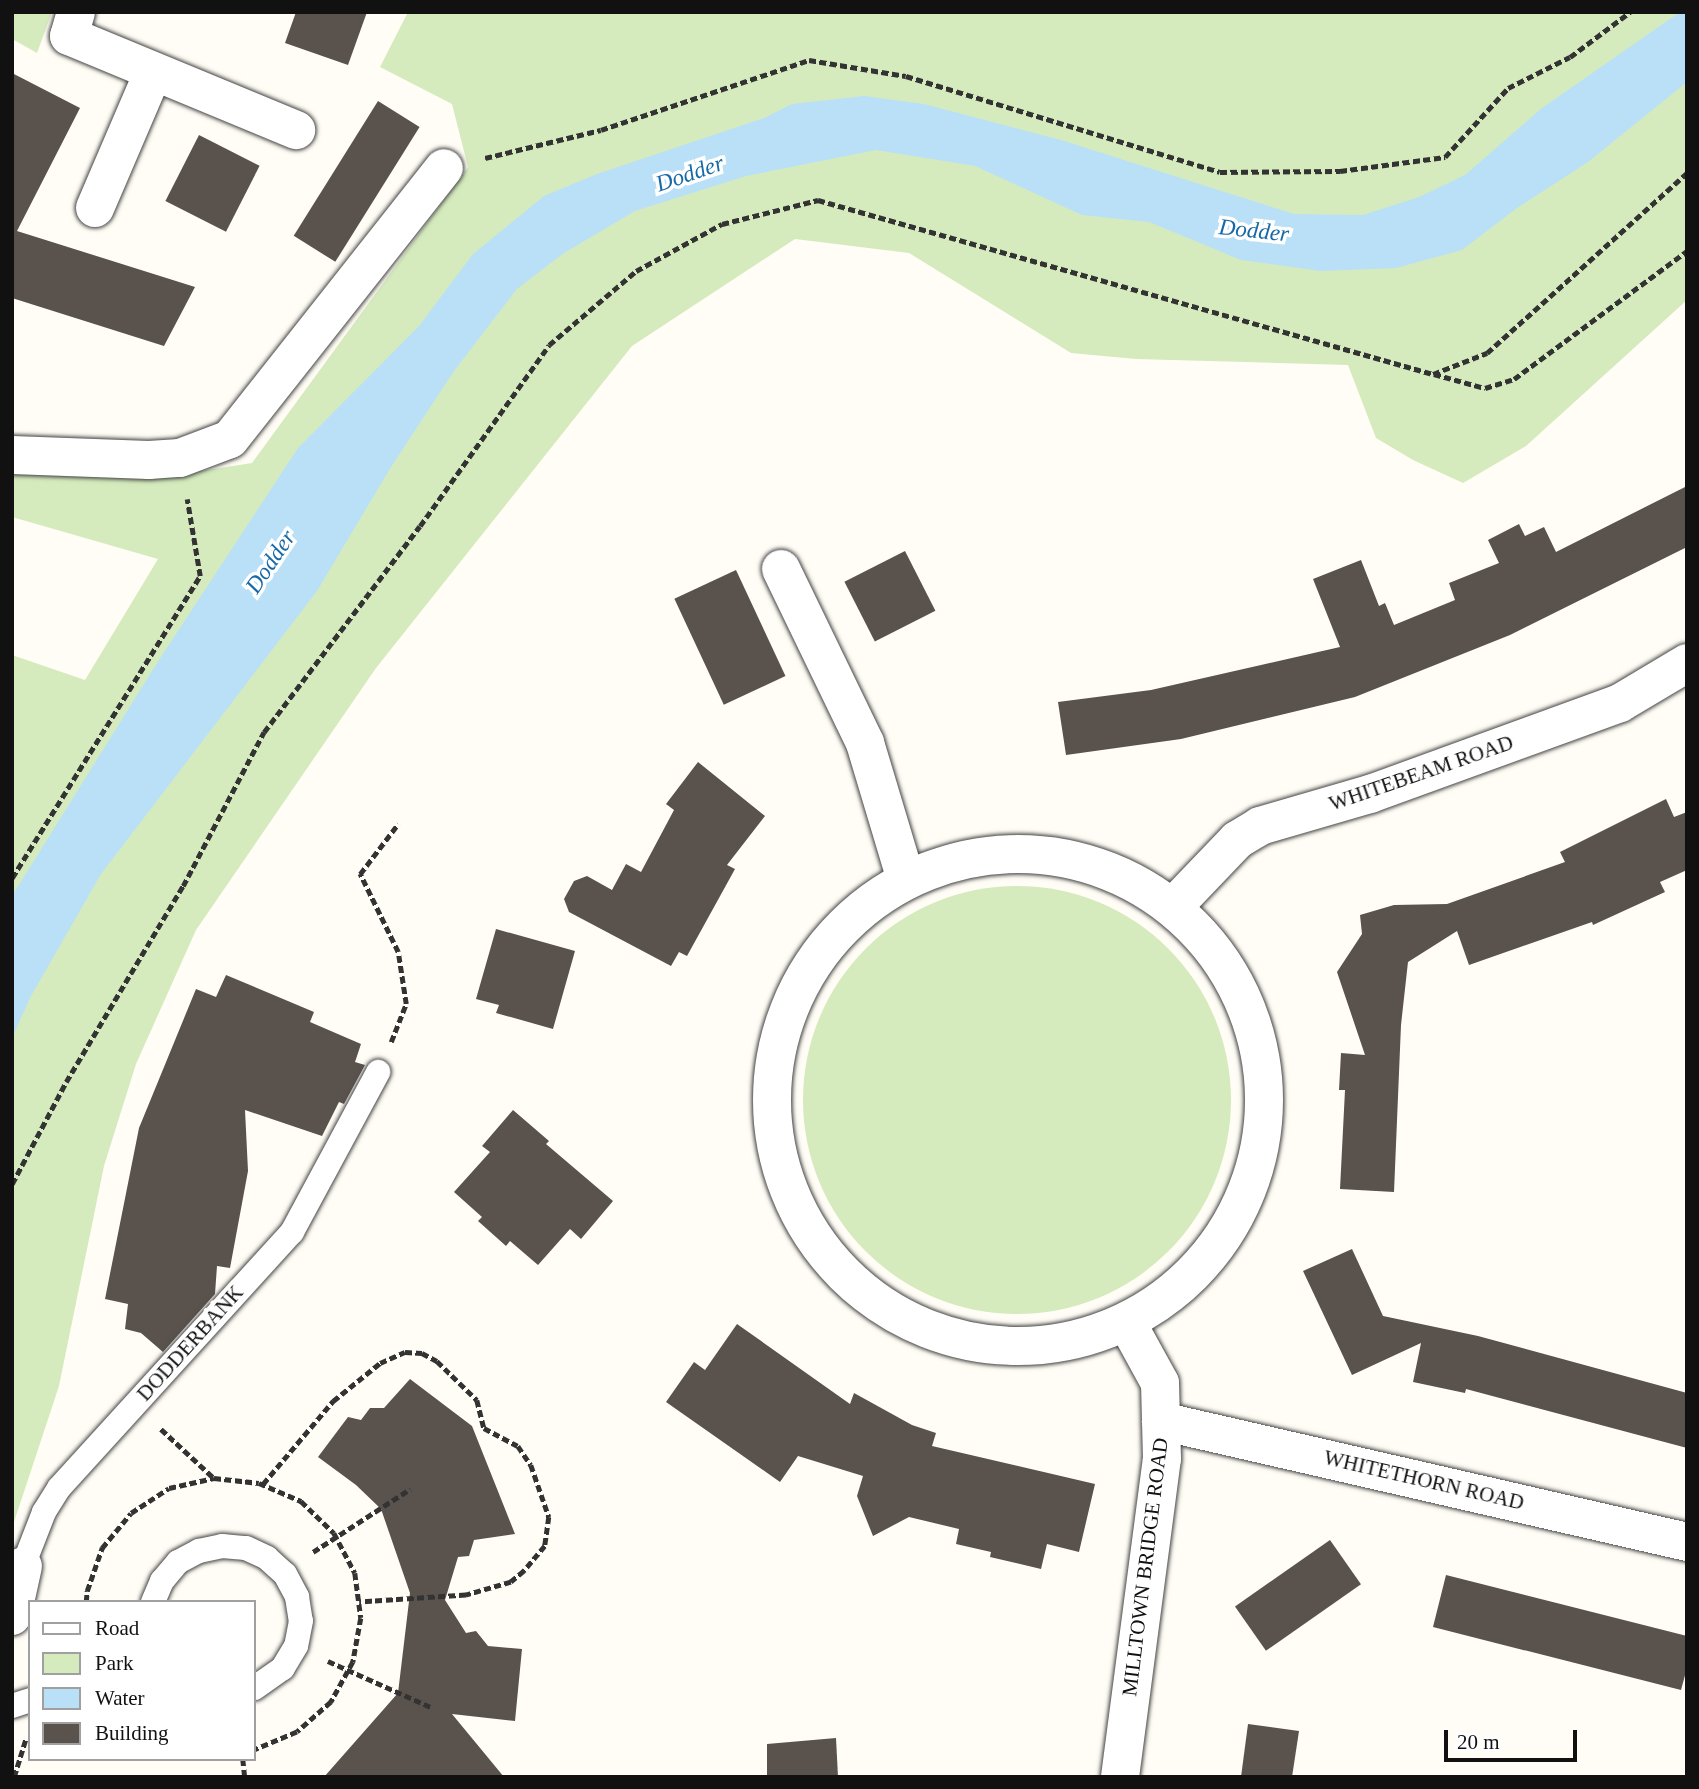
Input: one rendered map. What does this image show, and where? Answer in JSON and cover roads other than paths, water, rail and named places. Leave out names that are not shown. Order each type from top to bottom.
[{"type":"street","points":[[76,12],[69,36],[296,130]]},
{"type":"street","points":[[94,208],[153,73]]},
{"type":"street","points":[[12,455],[149,460],[180,458],[230,439],[444,168]]},
{"type":"street","points":[[781,569],[865,743],[906,880]]},
{"type":"street","name":"WHITEBEAM ROAD","points":[[1173,907],[1237,840],[1260,826],[1370,794],[1619,703],[1687,663]]},
{"type":"street","points":[[1044,854],[1112,871],[1173,907],[1216,952],[1247,1006],[1263,1065],[1264,1127],[1250,1188],[1221,1243],[1179,1289],[1127,1323],[1053,1346],[976,1345],[902,1320],[840,1274],[795,1211],[772,1137],[773,1060],[782,1023],[797,986],[843,925],[906,880],[973,857],[1044,854]]},
{"type":"street","name":"MILLTOWN BRIDGE ROAD","points":[[1120,1777],[1162,1460],[1160,1383],[1127,1323]]},
{"type":"street","name":"WHITETHORN ROAD","points":[[1161,1421],[1687,1542]]},
{"type":"street","name":"DODDERBANK","points":[[12,1616],[23,1566]]},
{"type":"lane","name":"DODDERBANK","points":[[23,1566],[44,1512],[59,1488],[292,1232],[378,1072]]},
{"type":"lane","points":[[154,1600],[162,1580],[178,1562],[199,1551],[222,1546],[246,1548],[267,1558],[283,1572],[297,1597],[300,1621],[296,1646],[283,1668],[256,1687]]},
{"type":"water","name":"Dodder","points":[[1680,12],[1687,12],[1687,82],[1588,162],[1517,208],[1462,250],[1396,268],[1321,271],[1241,260],[1149,222],[1082,215],[975,166],[876,150],[746,176],[635,211],[564,253],[517,289],[454,371],[391,467],[317,591],[101,874],[31,996],[12,1038],[12,896],[157,663],[298,448],[419,326],[473,254],[544,196],[597,174],[764,118],[792,104],[864,96],[924,104],[1061,140],[1294,214],[1363,215],[1419,197],[1465,175],[1542,108]]}]
